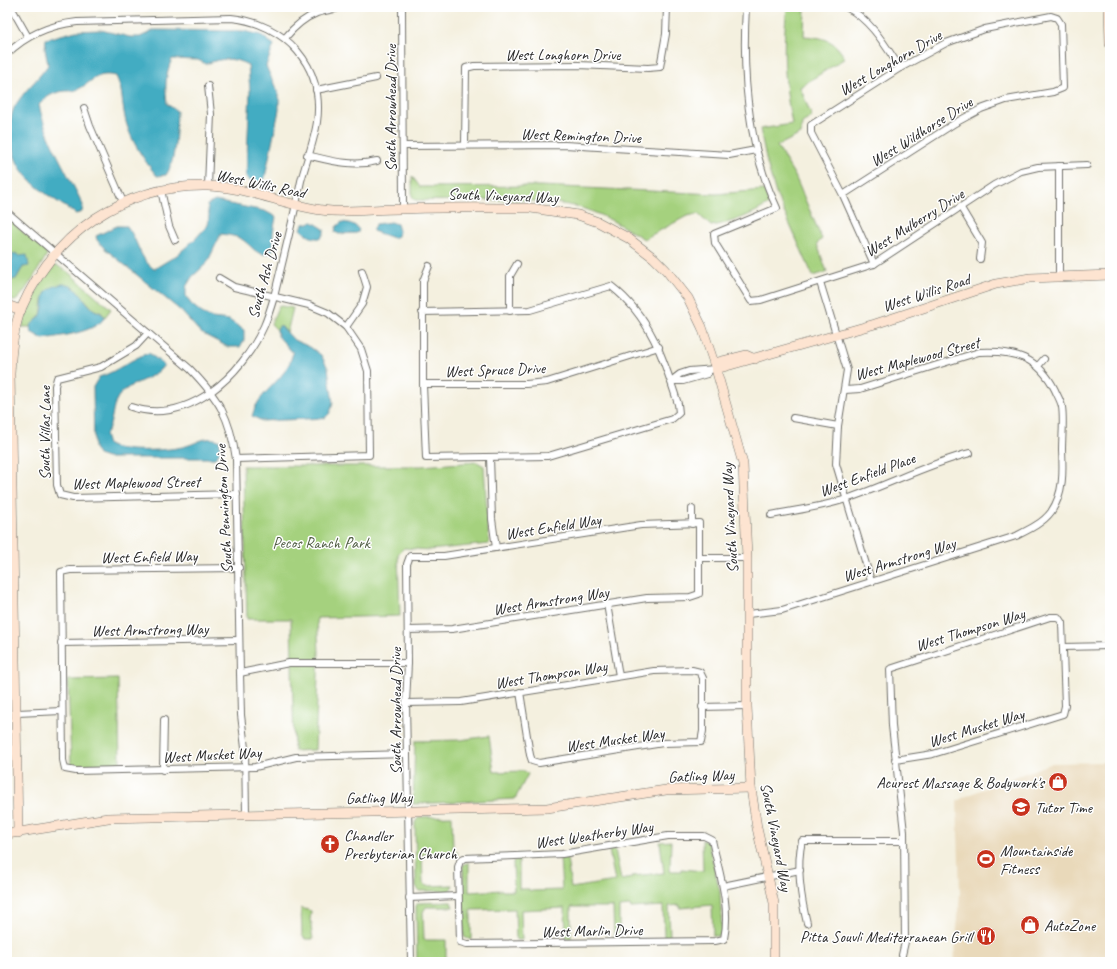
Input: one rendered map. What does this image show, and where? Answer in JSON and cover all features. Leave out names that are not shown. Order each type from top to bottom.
[{"type":"street","points":[[11,7],[28,37]]},
{"type":"street","points":[[285,38],[294,27],[306,18],[317,13],[342,7]]},
{"type":"street","name":"South Arrowhead Drive","points":[[402,7],[403,208]]},
{"type":"street","name":"West Longhorn Drive","points":[[465,145],[466,68],[474,66],[578,65],[648,68],[660,67],[666,34],[667,7]]},
{"type":"street","points":[[746,7],[745,82],[756,150]]},
{"type":"street","points":[[846,7],[865,19],[900,68]]},
{"type":"street","points":[[1108,9],[1110,44]]},
{"type":"street","name":"West Longhorn Drive","points":[[843,195],[811,133],[811,125],[900,68],[946,43],[985,29],[1051,16],[1057,18],[1060,24],[1063,88]]},
{"type":"street","name":"South Ash Drive","points":[[7,54],[28,37],[49,28],[78,22],[231,18],[246,20],[266,27],[285,38],[305,61],[316,90],[317,122],[274,297],[264,326],[250,351],[236,369],[212,392],[188,405],[167,411],[145,412],[131,407]]},
{"type":"street","points":[[316,90],[376,78]]},
{"type":"street","points":[[208,86],[211,114],[208,186]]},
{"type":"street","name":"West Wildhorse Drive","points":[[843,195],[955,123],[981,109],[1006,100],[1053,92],[1063,88]]},
{"type":"street","points":[[84,108],[90,126],[123,202]]},
{"type":"street","name":"West Remington Drive","points":[[403,146],[565,145],[729,155],[756,150]]},
{"type":"street","name":"West Mulberry Drive","points":[[756,150],[767,184],[777,208],[714,234],[715,243],[751,300],[761,300],[874,264],[994,185],[1021,171],[1038,167],[1087,165]]},
{"type":"street","points":[[308,154],[346,164],[364,164],[377,161]]},
{"type":"street","points":[[1059,166],[1059,276]]},
{"type":"street","name":"West Willis Road","points":[[18,833],[17,713],[10,608],[9,351],[21,310],[39,276],[56,253],[88,223],[123,202],[161,190],[208,186],[231,189],[296,206],[334,211],[403,208]]},
{"type":"street","points":[[161,190],[169,226],[175,240]]},
{"type":"street","points":[[843,195],[874,264]]},
{"type":"street","name":"South Vineyard Way","points":[[403,208],[531,208],[578,215],[598,222],[640,246],[666,270],[688,298],[702,327],[743,464],[747,558],[748,706],[751,788],[757,828],[774,903],[774,962]]},
{"type":"street","points":[[961,208],[982,244],[980,259]]},
{"type":"street","name":"South Pennington Drive","points":[[7,212],[190,369],[212,392],[228,423],[233,438],[236,459],[239,640],[246,814]]},
{"type":"street","points":[[510,311],[510,276],[517,264]]},
{"type":"street","points":[[422,312],[530,310],[611,286],[641,317],[659,347],[678,404],[679,413],[672,419],[563,453],[548,456],[426,458],[423,384],[422,312],[422,281],[429,266]]},
{"type":"street","points":[[346,327],[362,304],[367,287],[362,271]]},
{"type":"street","name":"West Willis Road","points":[[671,381],[683,381],[708,374],[713,367],[746,355],[755,359],[837,335],[996,284],[1030,278],[1110,275]]},
{"type":"street","points":[[219,278],[234,287],[309,305],[328,313],[346,327],[361,348],[368,371],[369,455],[236,459]]},
{"type":"street","points":[[820,282],[847,370],[838,426],[836,464],[871,581]]},
{"type":"street","points":[[7,305],[21,310]]},
{"type":"street","name":"South Villas Lane","points":[[60,495],[57,485],[55,386],[57,378],[101,367],[136,346],[148,333]]},
{"type":"street","name":"West Spruce Drive","points":[[423,384],[547,382],[659,347]]},
{"type":"street","name":"West Maplewood Street","points":[[845,390],[860,389],[979,352],[999,351],[1020,356],[1038,366]]},
{"type":"street","points":[[1038,366],[1044,359]]},
{"type":"street","name":"West Armstrong Way","points":[[748,614],[782,610],[1016,536],[1037,525],[1051,512],[1058,497],[1063,480],[1062,406],[1049,378],[1038,366]]},
{"type":"street","points":[[793,418],[838,426]]},
{"type":"street","name":"West Enfield Place","points":[[771,515],[816,507],[846,499],[929,465],[970,453]]},
{"type":"street","points":[[490,457],[492,519],[496,548]]},
{"type":"street","name":"West Maplewood Street","points":[[60,495],[72,498],[237,494]]},
{"type":"street","points":[[692,509],[692,524]]},
{"type":"street","name":"West Enfield Way","points":[[410,556],[444,556],[641,525],[700,523],[700,558]]},
{"type":"street","name":"South Arrowhead Drive","points":[[410,556],[407,564],[408,663],[406,703],[411,962]]},
{"type":"street","points":[[700,558],[747,558]]},
{"type":"street","name":"West Armstrong Way","points":[[408,630],[452,629],[647,598],[690,597],[699,594],[700,558]]},
{"type":"street","name":"West Enfield Way","points":[[61,643],[60,572],[70,570],[239,568]]},
{"type":"street","points":[[607,604],[619,676]]},
{"type":"street","name":"West Thompson Way","points":[[895,760],[890,669],[1050,617],[1058,617],[1062,623],[1063,647]]},
{"type":"street","name":"West Armstrong Way","points":[[61,643],[239,640]]},
{"type":"street","points":[[17,713],[62,711],[61,643]]},
{"type":"street","points":[[1063,647],[1110,646]]},
{"type":"street","name":"West Musket Way","points":[[895,760],[932,754],[1063,714],[1065,706],[1063,647]]},
{"type":"street","points":[[240,673],[289,663],[408,663]]},
{"type":"street","name":"West Thompson Way","points":[[406,703],[461,702],[654,671],[700,672],[702,678],[702,707]]},
{"type":"street","name":"West Musket Way","points":[[520,692],[532,761],[539,763],[663,743],[701,742],[703,731],[702,707]]},
{"type":"street","points":[[702,707],[748,706]]},
{"type":"street","name":"West Musket Way","points":[[62,711],[63,760],[66,769],[76,771],[245,768],[296,757],[407,754]]},
{"type":"street","points":[[163,770],[164,720]]},
{"type":"street","points":[[7,752],[17,752]]},
{"type":"street","points":[[895,760],[902,807],[904,841],[905,942],[902,955]]},
{"type":"street","name":"Gatling Way","points":[[7,834],[108,818],[547,808],[666,790],[751,788]]},
{"type":"street","name":"West Weatherby Way","points":[[458,896],[458,867],[460,861],[464,858],[562,854],[668,836],[708,836],[712,840],[723,886]]},
{"type":"street","points":[[807,923],[801,890],[800,848],[802,841],[904,841]]},
{"type":"street","points":[[723,886],[800,870]]},
{"type":"street","name":"West Marlin Drive","points":[[458,896],[460,942],[467,944],[715,941],[724,939],[726,930],[723,886]]},
{"type":"street","points":[[410,898],[458,896]]},
{"type":"shaded area","points":[[1110,762],[1110,962],[954,962],[960,893],[957,801],[973,793],[1052,763]]},
{"type":"green space","points":[[787,7],[805,7],[804,36],[823,39],[833,43],[845,58],[800,87],[812,117],[802,123],[801,134],[777,146],[795,176],[822,239],[817,244],[827,272],[813,276],[776,194],[767,163],[760,129],[792,124],[787,95],[784,51]]},
{"type":"green space","points":[[412,176],[420,187],[540,186],[716,194],[764,190],[769,204],[741,218],[711,226],[698,214],[687,216],[644,239],[619,224],[593,212],[574,206],[515,200],[415,200],[412,196]]},
{"type":"green space","points":[[7,218],[46,252],[47,255],[27,288],[15,301],[7,299],[7,281],[16,279],[23,267],[29,266],[16,253],[7,255]]},
{"type":"green space","points":[[56,265],[68,272],[111,309],[105,317],[101,312],[94,310],[74,287],[43,299],[41,315],[30,327],[22,327],[31,302],[44,278]]},
{"type":"green space","points":[[278,307],[293,308],[287,333],[280,325],[277,330],[271,324]]},
{"type":"green space","name":"Pecos Ranch Park","points":[[477,462],[484,466],[489,544],[429,550],[404,548],[398,554],[400,616],[317,618],[319,652],[315,750],[294,751],[291,619],[247,619],[243,466],[421,466]]},
{"type":"green space","points":[[118,679],[120,764],[71,765],[68,680]]},
{"type":"green space","points":[[489,736],[494,772],[525,771],[528,774],[515,799],[413,804],[415,741],[460,740]]},
{"type":"green space","points":[[452,816],[453,849],[458,853],[455,857],[451,853],[422,854],[423,883],[426,886],[453,885],[450,891],[419,891],[416,886],[415,822],[419,817]]},
{"type":"green space","points":[[702,840],[708,842],[720,892],[722,932],[719,936],[713,936],[712,905],[680,908],[680,905],[669,906],[670,937],[664,937],[663,906],[631,908],[630,906],[619,907],[619,938],[614,938],[613,907],[571,907],[571,939],[566,939],[565,908],[521,910],[522,940],[516,940],[515,909],[471,910],[471,940],[464,937],[463,865],[469,862],[469,892],[502,890],[514,891],[513,861],[519,860],[519,889],[529,889],[530,891],[562,890],[560,858],[567,858],[571,888],[615,881],[609,850],[615,849],[621,880],[632,878],[632,876],[664,873],[660,842],[671,841],[670,871],[681,871],[681,869],[703,871]]},
{"type":"green space","points":[[451,902],[453,907],[426,907],[423,912],[424,940],[446,940],[446,962],[417,962],[416,906],[418,903]]},
{"type":"green space","points":[[301,908],[311,911],[310,921],[312,923],[311,927],[313,939],[305,939],[302,935]]},
{"type":"water","points":[[101,30],[130,37],[140,37],[155,30],[244,31],[261,35],[274,45],[266,66],[279,95],[279,110],[265,177],[262,183],[254,184],[246,177],[250,91],[248,65],[243,62],[227,59],[217,60],[206,64],[198,60],[172,59],[166,82],[167,104],[177,111],[174,154],[166,175],[157,176],[136,146],[128,129],[121,90],[116,76],[103,75],[76,90],[54,93],[39,105],[42,118],[52,144],[83,205],[82,212],[76,214],[33,184],[18,164],[13,152],[10,126],[14,108],[48,65],[45,49],[46,39],[76,31]]},
{"type":"water","points":[[215,201],[265,211],[276,217],[273,233],[273,251],[264,254],[256,252],[241,239],[221,234],[207,263],[192,277],[186,287],[186,296],[191,304],[202,313],[212,318],[229,320],[244,330],[244,340],[240,347],[228,347],[201,333],[181,311],[104,248],[97,240],[96,236],[117,226],[127,226],[145,260],[154,269],[177,255],[208,225],[209,215],[207,205]]},
{"type":"water","points":[[313,222],[324,229],[324,233],[321,238],[315,238],[305,234],[301,229],[303,224]]},
{"type":"water","points":[[342,222],[352,224],[359,230],[357,233],[339,234],[335,232],[336,227]]},
{"type":"water","points":[[391,222],[397,224],[399,231],[398,236],[393,238],[373,231],[376,224]]},
{"type":"water","points":[[12,254],[17,254],[19,256],[27,255],[29,266],[23,267],[16,279],[7,281],[7,261],[13,260]]},
{"type":"water","points":[[62,284],[72,286],[76,289],[93,309],[105,317],[93,327],[77,333],[43,339],[31,332],[30,326],[41,315],[46,292],[54,286]]},
{"type":"water","points":[[280,325],[294,340],[310,347],[321,355],[328,368],[333,403],[330,413],[325,418],[262,421],[252,416],[260,399],[285,371],[290,363],[293,353],[278,336],[277,330]]},
{"type":"water","points":[[149,353],[164,365],[160,370],[128,388],[118,397],[114,406],[110,425],[105,435],[108,445],[115,448],[124,449],[158,450],[179,448],[205,439],[214,439],[219,440],[220,445],[220,450],[215,458],[107,458],[98,455],[94,448],[93,387],[99,377],[112,372],[142,355]]},
{"type":"place","name":"Acurest Massage & Bodywork's","points":[[1058,782]]},
{"type":"place","name":"Tutor Time","points":[[1021,807]]},
{"type":"place","name":"Chandler Presbyterian Church","points":[[330,844]]},
{"type":"place","name":"Mountainside Fitness","points":[[986,859]]},
{"type":"place","name":"AutoZone","points":[[1030,925]]},
{"type":"place","name":"Pitta Souvli Mediterranean Grill","points":[[986,936]]}]
